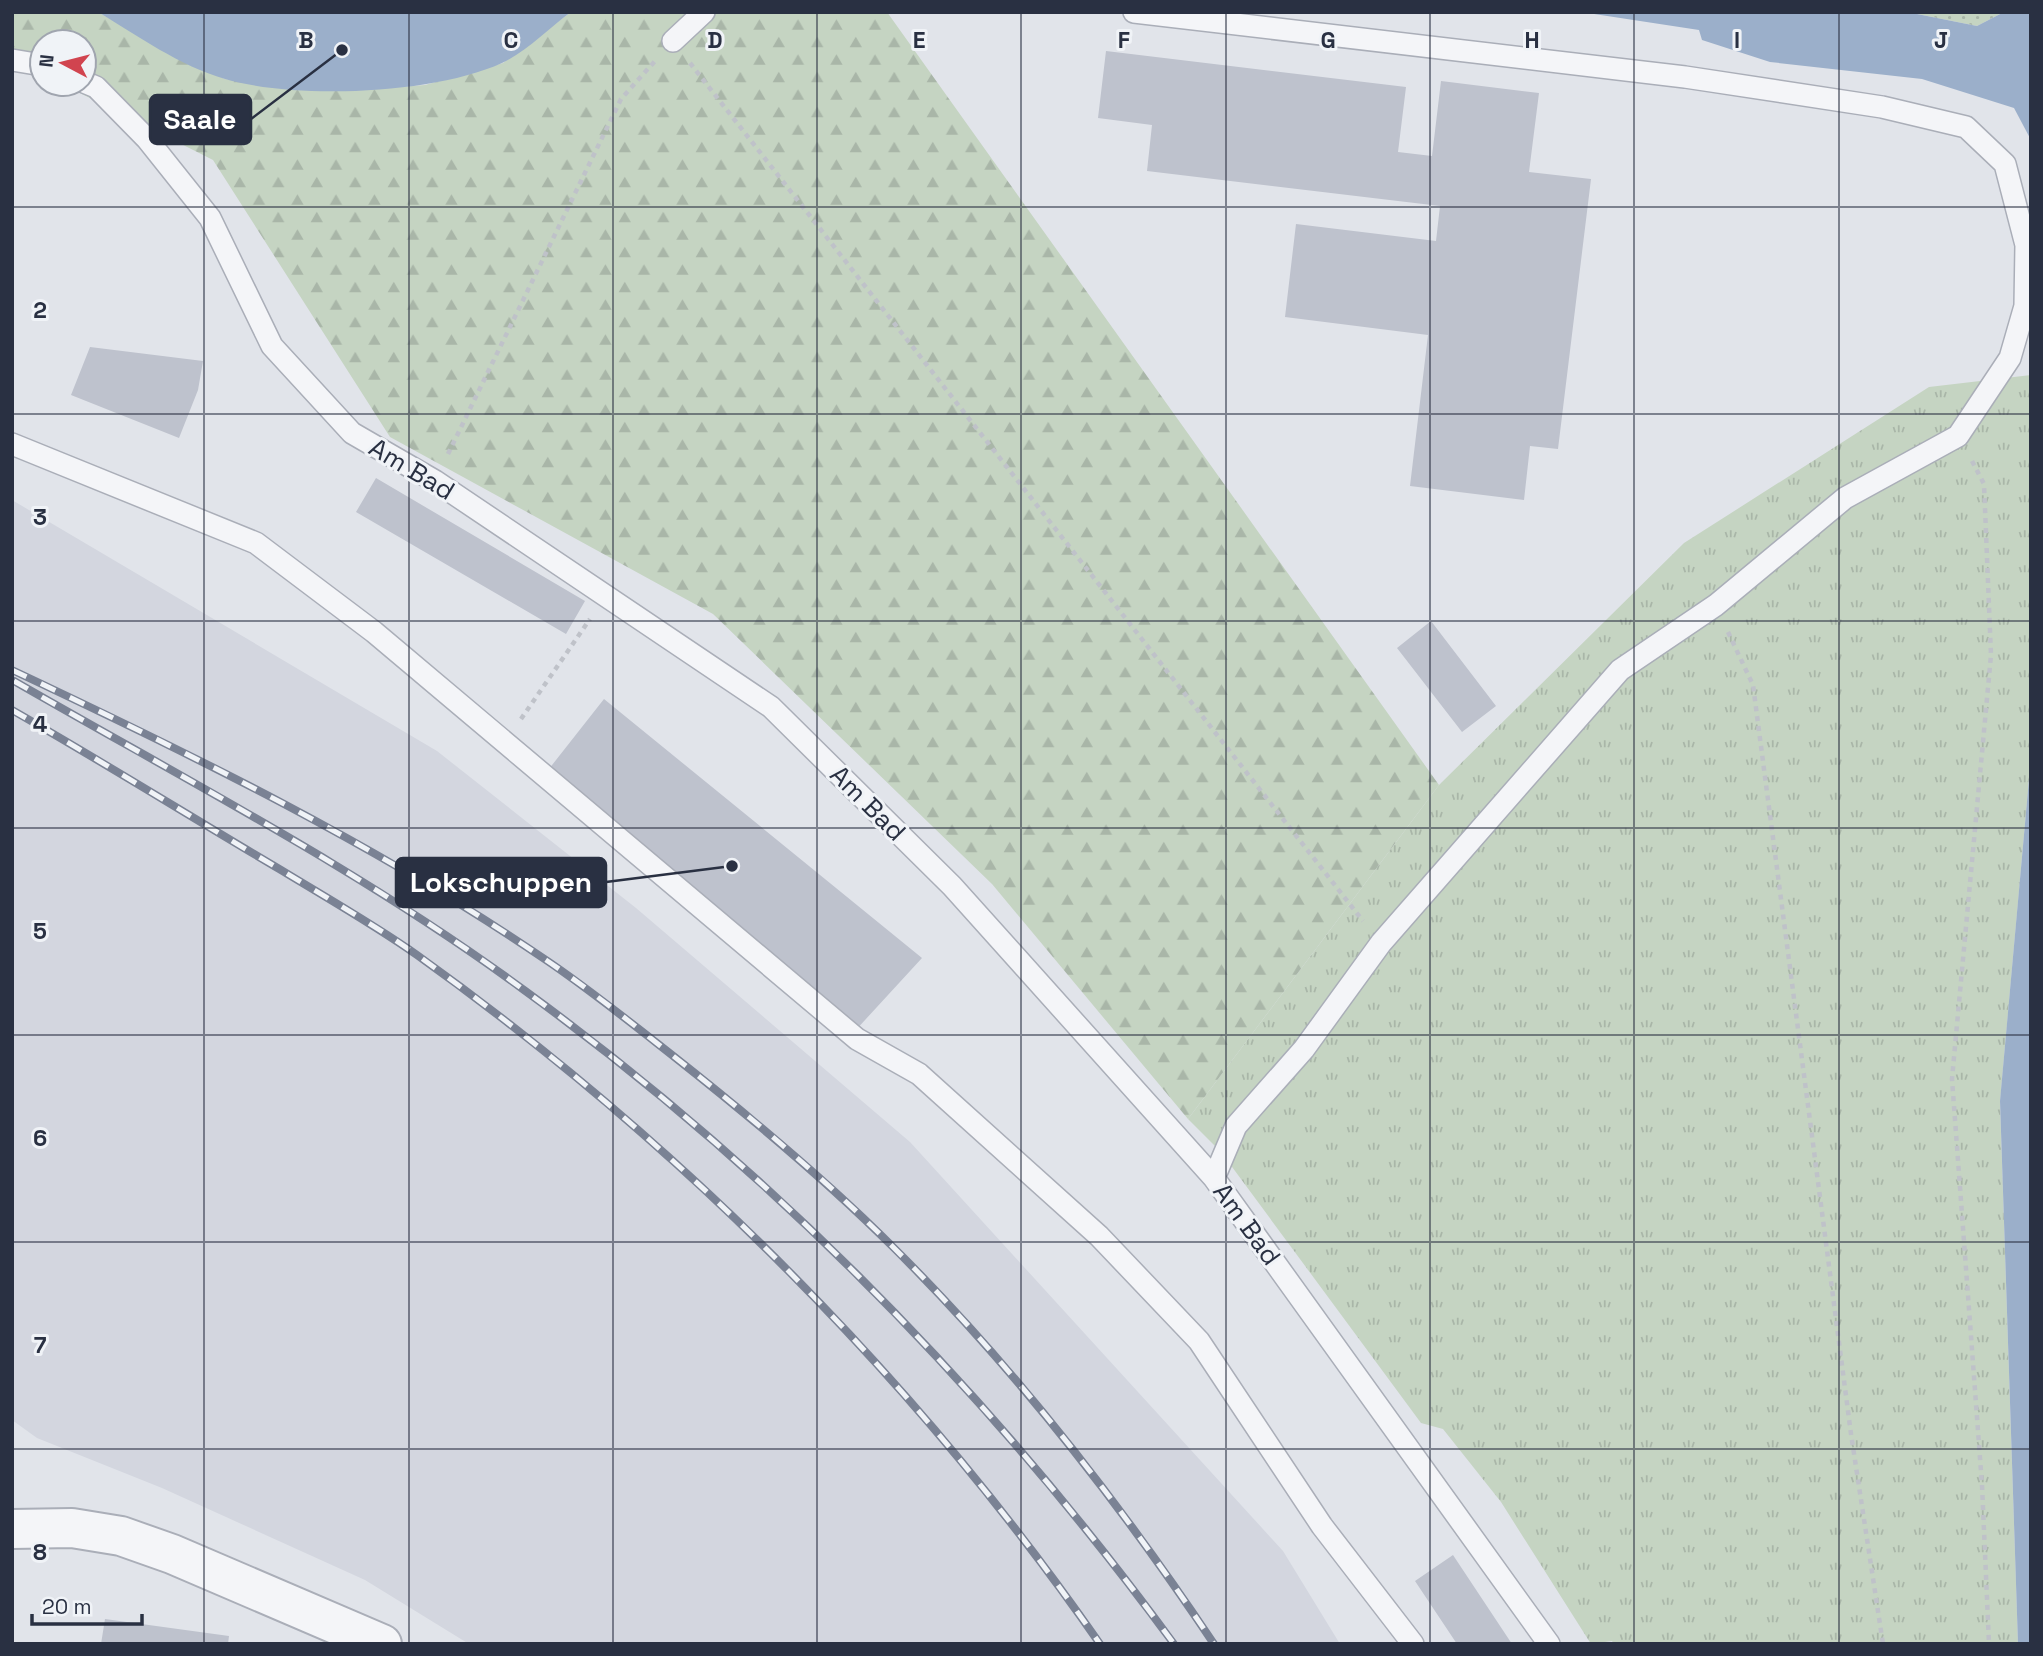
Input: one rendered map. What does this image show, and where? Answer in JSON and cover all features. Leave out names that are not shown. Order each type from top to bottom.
[{"type":"street","points":[[12,1529],[72,1528],[121,1536],[172,1554],[382,1644]]},
{"type":"lane","points":[[673,41],[704,12]]},
{"type":"lane","points":[[1134,12],[1685,77],[1882,107],[1966,127],[2005,164],[2026,245],[2025,306],[2010,358],[1958,436],[1845,498],[1716,605],[1620,670],[1381,943],[1304,1049],[1236,1126],[1214,1178]]},
{"type":"lane","name":"Am Bad","points":[[98,89],[147,139],[210,218],[272,346],[352,433],[435,481],[771,707],[952,886],[1214,1178],[1549,1644]]},
{"type":"lane","points":[[12,444],[256,543],[374,632],[857,1039],[919,1074],[1099,1236],[1199,1341],[1322,1526],[1413,1644]]},
{"type":"path","points":[[435,481],[621,99],[673,41],[1381,943]]},
{"type":"path","points":[[1958,436],[1984,484],[1991,655],[1952,1079],[1982,1485],[1989,1644]]},
{"type":"path","points":[[505,743],[605,596]]},
{"type":"path","points":[[1716,605],[1753,685],[1849,1420],[1883,1644]]},
{"type":"shaded area","points":[[12,500],[437,751],[636,908],[910,1142],[1283,1551],[1340,1644],[469,1644],[365,1580],[162,1488],[37,1438],[12,1420]]},
{"type":"green space","points":[[12,12],[98,12],[179,58],[225,79],[286,88],[343,91],[425,85],[503,63],[571,12],[887,12],[1439,785],[1188,1119],[992,884],[713,614],[390,437],[213,160],[90,98],[98,98],[98,28],[28,28],[28,67],[12,59]]},
{"type":"green space","points":[[1907,12],[2004,12],[1977,26]]},
{"type":"green space","points":[[2031,375],[2031,757],[2000,1102],[2018,1644],[1614,1644],[1612,1641],[1591,1644],[1501,1502],[1443,1429],[1421,1423],[1221,1152],[1188,1119],[1439,785],[1684,543],[1929,387]]},
{"type":"water","points":[[98,12],[571,12],[511,58],[474,73],[440,82],[403,87],[326,91],[255,86],[225,79],[160,50]]},
{"type":"water","points":[[1581,12],[1907,12],[1977,26],[2004,12],[2031,12],[2031,140],[2014,108],[1922,79],[1770,62],[1702,40],[1699,30]]},
{"type":"water","points":[[2031,757],[2031,1644],[2018,1644],[2000,1101]]},
{"type":"building","points":[[1106,51],[1406,87],[1398,152],[1432,156],[1441,81],[1539,93],[1529,172],[1591,179],[1558,449],[1530,446],[1524,500],[1410,486],[1428,335],[1285,317],[1296,224],[1436,241],[1440,206],[1147,171],[1152,125],[1098,118]]},
{"type":"building","points":[[90,347],[203,361],[198,390],[179,438],[71,395]]},
{"type":"building","points":[[376,478],[585,601],[566,634],[356,512]]},
{"type":"building","points":[[1431,621],[1496,706],[1462,732],[1397,648]]},
{"type":"building","points":[[604,699],[922,958],[854,1032],[545,774]]},
{"type":"building","points":[[1453,1555],[1512,1644],[1457,1644],[1415,1581]]},
{"type":"building","points":[[105,1619],[229,1636],[228,1644],[101,1644]]},
{"type":"railway","points":[[12,670],[285,804],[418,879],[483,918],[562,971],[729,1100],[866,1220],[980,1339],[1102,1487],[1214,1644]]},
{"type":"railway","points":[[14,681],[338,866],[463,947],[616,1060],[705,1134],[791,1211],[874,1292],[954,1376],[1030,1462],[1104,1552],[1174,1644]]},
{"type":"railway","points":[[12,710],[333,901],[417,955],[514,1028],[609,1105],[700,1185],[788,1270],[872,1359],[952,1451],[1028,1546],[1100,1644]]},
{"type":"place","name":"Saale","points":[[342,50]]},
{"type":"place","name":"Lokschuppen","points":[[732,866]]}]
